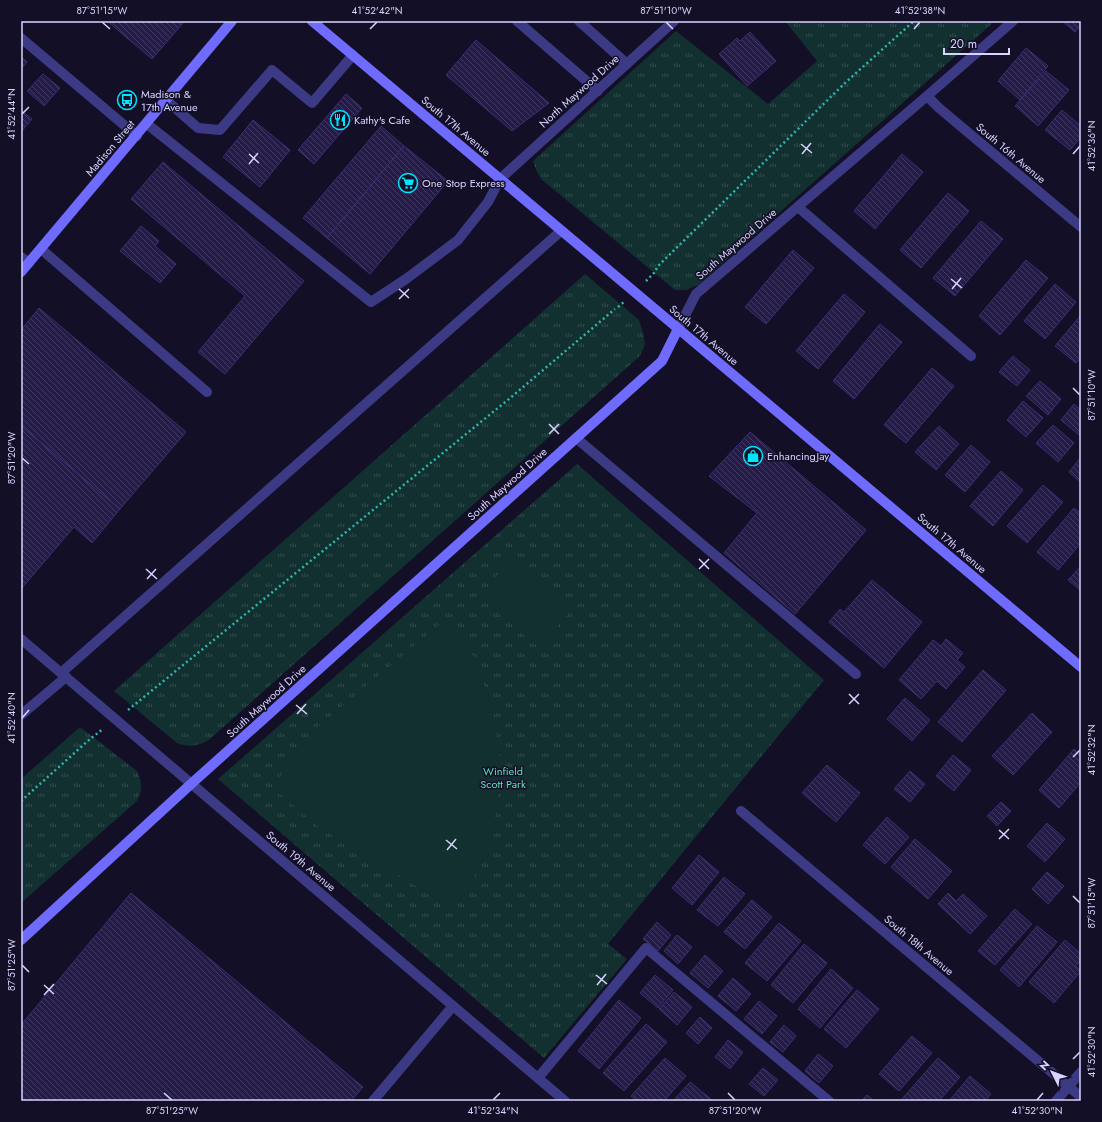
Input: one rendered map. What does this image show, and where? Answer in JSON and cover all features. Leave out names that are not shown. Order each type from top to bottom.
[{"type":"street","name":"Madison Street","points":[[21,272],[25,260],[41,249],[232,21]]},
{"type":"street","name":"South 17th Avenue","points":[[312,21],[1081,667]]},
{"type":"street","points":[[516,21],[598,91]]},
{"type":"street","points":[[579,21],[627,64]]},
{"type":"street","name":"North Maywood Drive","points":[[500,179],[674,21]]},
{"type":"street","name":"South Maywood Drive","points":[[21,940],[191,784],[662,361],[696,294],[1012,21]]},
{"type":"street","points":[[21,38],[137,136]]},
{"type":"street","points":[[166,100],[198,128],[220,130],[272,70],[312,103],[353,55]]},
{"type":"street","name":"South 16th Avenue","points":[[927,96],[939,108],[1081,227]]},
{"type":"street","points":[[147,124],[371,302],[406,279],[458,240],[488,202],[500,179]]},
{"type":"street","points":[[798,207],[971,356]]},
{"type":"street","points":[[21,715],[63,675],[561,231]]},
{"type":"street","points":[[41,249],[207,392]]},
{"type":"street","points":[[576,438],[856,674]]},
{"type":"street","name":"South 19th Avenue","points":[[21,639],[564,1101]]},
{"type":"street","name":"South 18th Avenue","points":[[741,812],[1081,1097]]},
{"type":"street","points":[[538,1078],[646,948],[829,1101]]},
{"type":"street","points":[[373,1101],[453,1006]]},
{"type":"street","points":[[1056,1101],[1081,1072]]},
{"type":"path","points":[[652,276],[658,266],[846,82],[914,21]]},
{"type":"path","points":[[132,706],[509,399],[615,309]]},
{"type":"path","points":[[21,801],[93,736]]},
{"type":"green space","points":[[785,21],[995,21],[698,285],[686,290],[675,290],[541,179],[533,161],[676,31],[768,104],[817,61]]},
{"type":"green space","points":[[585,274],[639,320],[645,344],[640,356],[210,739],[194,746],[177,743],[114,691]]},
{"type":"green space","name":"Winfield Scott Park","points":[[577,464],[824,680],[608,944],[627,959],[544,1058],[218,779]]},
{"type":"green space","points":[[514,555],[575,605],[540,648],[479,597]]},
{"type":"green space","points":[[445,620],[475,658],[493,711],[502,772],[491,840],[468,891],[452,908],[319,827],[279,793],[281,775],[314,730]]},
{"type":"green space","points":[[80,727],[137,771],[141,783],[140,793],[137,801],[21,903],[21,779]]},
{"type":"building","points":[[107,21],[184,21],[184,22],[152,59]]},
{"type":"building","points":[[1062,21],[1081,21],[1081,25],[1075,32]]},
{"type":"building","points":[[750,32],[776,61],[747,86],[719,54],[737,38],[740,41]]},
{"type":"building","points":[[476,40],[549,103],[512,131],[446,75]]},
{"type":"building","points":[[1026,48],[1048,66],[1020,100],[998,81]]},
{"type":"building","points":[[21,57],[27,62],[21,69]]},
{"type":"building","points":[[1046,71],[1069,90],[1038,126],[1015,106]]},
{"type":"building","points":[[43,74],[60,88],[44,106],[27,91]]},
{"type":"building","points":[[346,94],[362,108],[314,164],[298,150]]},
{"type":"building","points":[[21,110],[32,119],[21,132]]},
{"type":"building","points":[[1062,110],[1081,126],[1081,137],[1070,150],[1045,130]]},
{"type":"building","points":[[253,120],[290,150],[260,187],[223,157]]},
{"type":"building","points":[[381,126],[404,146],[327,238],[303,218]]},
{"type":"building","points":[[404,146],[448,181],[370,274],[327,238]]},
{"type":"building","points":[[902,154],[923,172],[875,229],[854,211]]},
{"type":"building","points":[[163,162],[304,281],[225,374],[198,352],[245,296],[131,199]]},
{"type":"building","points":[[948,193],[969,211],[921,268],[900,250]]},
{"type":"building","points":[[981,221],[1003,239],[955,296],[933,278]]},
{"type":"building","points":[[141,226],[159,241],[155,246],[176,264],[160,283],[120,251]]},
{"type":"building","points":[[793,250],[814,268],[766,324],[745,307]]},
{"type":"building","points":[[1026,260],[1048,278],[1000,335],[979,316]]},
{"type":"building","points":[[1055,284],[1076,302],[1045,339],[1024,321]]},
{"type":"building","points":[[844,294],[865,312],[818,369],[796,351]]},
{"type":"building","points":[[39,308],[186,432],[120,509],[21,426],[21,330]]},
{"type":"building","points":[[1081,315],[1081,358],[1076,363],[1055,346]]},
{"type":"building","points":[[880,324],[902,342],[854,399],[833,381]]},
{"type":"building","points":[[1013,356],[1030,370],[1017,386],[999,372]]},
{"type":"building","points":[[932,368],[954,386],[906,443],[884,425]]},
{"type":"building","points":[[1040,381],[1061,399],[1048,415],[1026,396]]},
{"type":"building","points":[[1023,401],[1043,418],[1026,437],[1007,420]]},
{"type":"building","points":[[1074,404],[1081,410],[1081,432],[1079,435],[1061,420]]},
{"type":"building","points":[[1053,425],[1074,443],[1058,462],[1036,443]]},
{"type":"building","points":[[21,426],[120,509],[92,543],[74,527],[21,589]]},
{"type":"building","points":[[939,426],[959,444],[936,470],[915,452]]},
{"type":"building","points":[[750,432],[866,530],[795,614],[724,553],[757,513],[709,476]]},
{"type":"building","points":[[971,445],[990,462],[965,492],[945,475]]},
{"type":"building","points":[[1081,457],[1081,483],[1069,472]]},
{"type":"building","points":[[1001,471],[1023,490],[993,526],[970,506]]},
{"type":"building","points":[[1043,485],[1063,502],[1027,543],[1007,526]]},
{"type":"building","points":[[1074,508],[1081,513],[1081,543],[1058,570],[1037,552]]},
{"type":"building","points":[[1081,566],[1081,591],[1068,580]]},
{"type":"building","points":[[872,580],[922,622],[884,668],[829,622],[840,609],[844,612]]},
{"type":"building","points":[[946,639],[963,653],[957,660],[965,667],[946,689],[937,681],[921,699],[899,680],[933,640],[941,646]]},
{"type":"building","points":[[983,670],[1006,690],[962,742],[938,722]]},
{"type":"building","points":[[905,698],[930,720],[912,741],[887,719]]},
{"type":"building","points":[[1032,713],[1052,732],[1013,775],[992,756]]},
{"type":"building","points":[[1074,749],[1081,755],[1081,782],[1059,808],[1039,790]]},
{"type":"building","points":[[953,755],[971,770],[954,791],[936,776]]},
{"type":"building","points":[[827,765],[860,793],[836,822],[802,793]]},
{"type":"building","points":[[910,771],[925,784],[910,802],[894,789]]},
{"type":"building","points":[[1001,802],[1011,811],[997,826],[987,816]]},
{"type":"building","points":[[887,817],[909,837],[885,864],[863,845]]},
{"type":"building","points":[[1047,823],[1065,839],[1045,862],[1027,846]]},
{"type":"building","points":[[915,839],[952,871],[928,899],[891,867]]},
{"type":"building","points":[[699,855],[719,872],[692,905],[672,888]]},
{"type":"building","points":[[1047,872],[1064,886],[1048,904],[1032,889]]},
{"type":"building","points":[[724,877],[745,894],[718,926],[697,910]]},
{"type":"building","points":[[131,893],[363,1087],[351,1101],[21,1101],[21,1025]]},
{"type":"building","points":[[948,893],[956,901],[963,894],[987,916],[970,934],[938,904]]},
{"type":"building","points":[[752,900],[772,917],[745,949],[724,932]]},
{"type":"building","points":[[1015,909],[1032,924],[995,965],[978,951]]},
{"type":"building","points":[[657,922],[671,935],[658,951],[643,939]]},
{"type":"building","points":[[779,923],[801,941],[767,981],[745,963]]},
{"type":"building","points":[[1037,926],[1057,942],[1019,987],[1000,970]]},
{"type":"building","points":[[677,935],[692,947],[678,964],[664,951]]},
{"type":"building","points":[[1065,940],[1081,954],[1081,960],[1076,966],[1081,971],[1054,1003],[1029,982]]},
{"type":"building","points":[[804,944],[827,963],[793,1003],[771,985]]},
{"type":"building","points":[[705,955],[723,971],[708,988],[690,973]]},
{"type":"building","points":[[831,969],[853,988],[820,1028],[798,1009]]},
{"type":"building","points":[[655,975],[673,990],[658,1008],[640,993]]},
{"type":"building","points":[[733,978],[751,994],[736,1011],[718,996]]},
{"type":"building","points":[[857,990],[879,1009],[846,1048],[824,1029]]},
{"type":"building","points":[[674,992],[692,1007],[677,1025],[659,1009]]},
{"type":"building","points":[[619,1000],[641,1018],[599,1069],[578,1051]]},
{"type":"building","points":[[759,1001],[777,1016],[762,1034],[744,1019]]},
{"type":"building","points":[[700,1017],[712,1028],[698,1044],[686,1033]]},
{"type":"building","points":[[646,1024],[667,1042],[624,1091],[603,1073]]},
{"type":"building","points":[[784,1025],[796,1036],[783,1052],[770,1042]]},
{"type":"building","points":[[912,1036],[932,1053],[899,1091],[879,1074]]},
{"type":"building","points":[[728,1040],[743,1052],[730,1069],[715,1057]]},
{"type":"building","points":[[818,1054],[833,1066],[819,1083],[805,1071]]},
{"type":"building","points":[[665,1058],[686,1076],[664,1101],[637,1101],[631,1096]]},
{"type":"building","points":[[938,1058],[960,1077],[939,1101],[902,1101],[901,1100]]},
{"type":"building","points":[[763,1068],[778,1080],[764,1096],[749,1084]]},
{"type":"building","points":[[970,1076],[991,1094],[985,1101],[949,1101]]},
{"type":"building","points":[[690,1082],[712,1100],[673,1101]]},
{"type":"building","points":[[867,1095],[874,1101],[861,1101]]},
{"type":"place","name":"Madison & 17th Avenue","points":[[127,100]]},
{"type":"place","name":"Kathy's Cafe","points":[[340,120]]},
{"type":"place","name":"One Stop Express","points":[[408,183]]},
{"type":"place","name":"EnhancingJay","points":[[753,456]]}]
